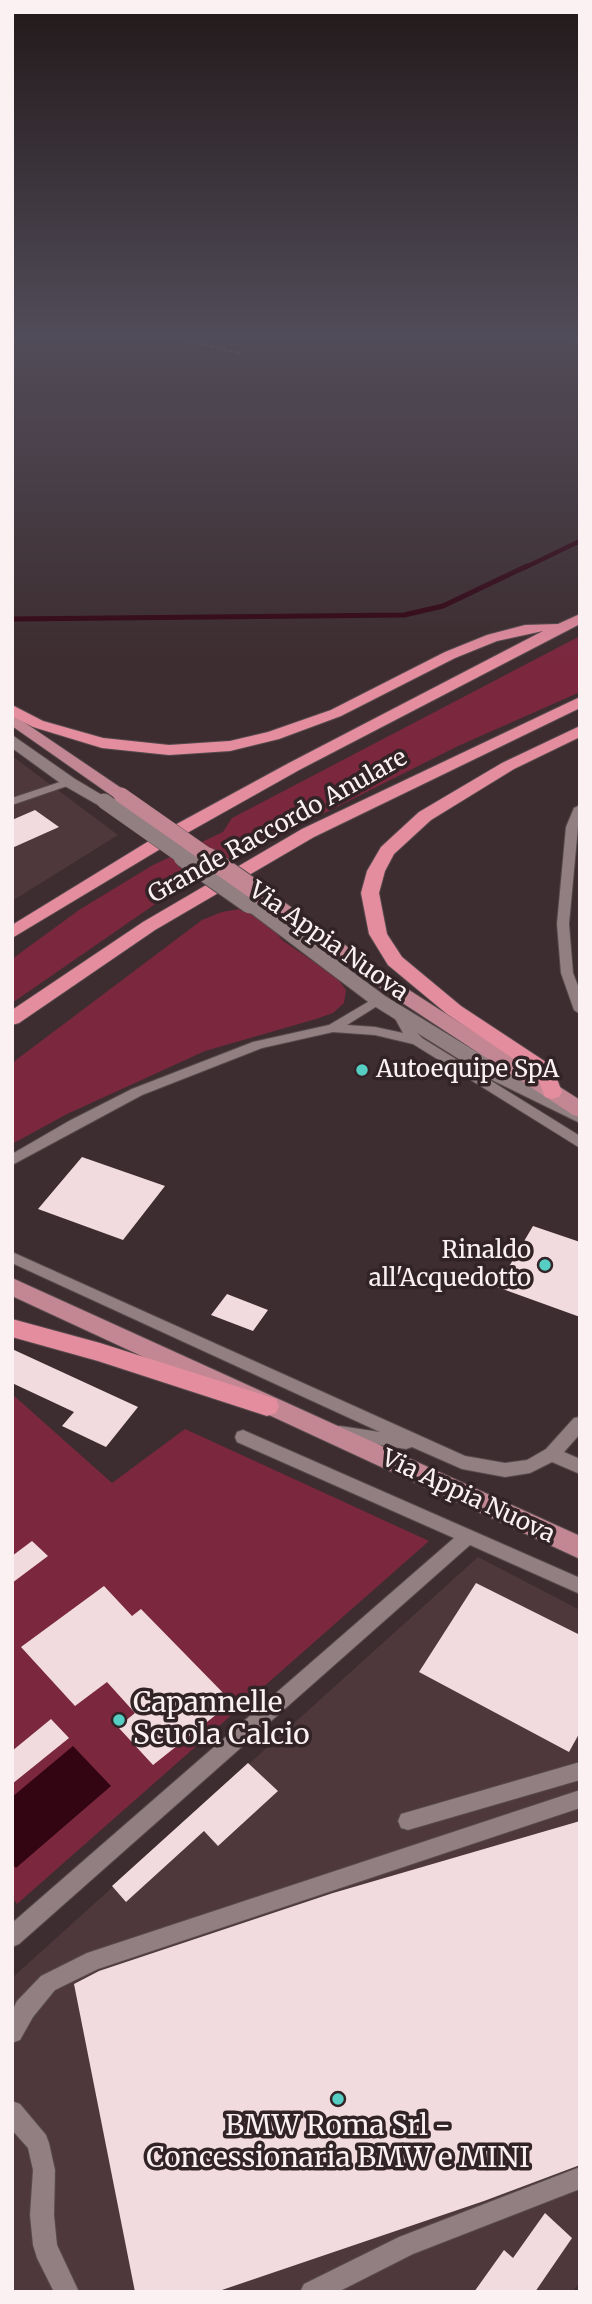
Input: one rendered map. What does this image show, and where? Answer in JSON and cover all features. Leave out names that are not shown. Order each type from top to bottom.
[{"type":"highway","points":[[12,710],[38,724],[102,743],[169,750],[230,746],[273,736],[336,713],[450,655],[492,638],[525,629],[575,621]]},
{"type":"highway","name":"Grande Raccordo Anulare","points":[[12,933],[181,829],[295,766],[575,621]]},
{"type":"highway","name":"Grande Raccordo Anulare","points":[[12,1019],[149,926],[308,833],[580,702]]},
{"type":"highway","points":[[552,1092],[545,1071],[454,1010],[395,961],[378,934],[372,915],[370,893],[376,871],[387,851],[425,816],[508,766],[580,731]]},
{"type":"highway","points":[[12,1328],[100,1352],[267,1406]]},
{"type":"main road","name":"Via Appia Nuova","points":[[12,719],[112,798]]},
{"type":"main road","name":"Via Appia Nuova","points":[[257,900],[580,1110]]},
{"type":"main road","name":"Via Appia Nuova","points":[[12,1286],[267,1406],[580,1548]]},
{"type":"street","name":"Via Appia Nuova","points":[[12,740],[69,782],[112,798],[257,900],[378,1000],[501,1076],[580,1116]]},
{"type":"lane","points":[[12,802],[69,782]]},
{"type":"lane","points":[[580,808],[572,827],[563,925],[567,973],[580,1010]]},
{"type":"lane","points":[[333,1028],[378,1000]]},
{"type":"lane","points":[[397,1011],[404,1027],[417,1041],[580,1143]]},
{"type":"lane","points":[[12,1160],[74,1124],[173,1076],[258,1045],[333,1028],[375,1031],[417,1041]]},
{"type":"lane","points":[[12,1257],[462,1462],[505,1470],[530,1466],[552,1454],[580,1423]]},
{"type":"lane","points":[[324,1431],[420,1443]]},
{"type":"lane","points":[[243,1437],[580,1586]]},
{"type":"lane","points":[[552,1454],[580,1467]]},
{"type":"lane","points":[[12,1937],[468,1536]]},
{"type":"lane","points":[[408,1821],[580,1771]]},
{"type":"lane","points":[[12,2032],[35,1995],[48,1983],[77,1967],[580,1799]]},
{"type":"lane","points":[[12,2112],[38,2143],[44,2169],[41,2215],[45,2245],[67,2292]]},
{"type":"lane","points":[[312,2292],[407,2245],[580,2178]]},
{"type":"shaded area","points":[[580,636],[580,692],[458,746],[263,844],[183,879],[164,898],[12,1003],[12,959],[79,910],[153,865],[223,832],[232,818]]},
{"type":"shaded area","points":[[12,756],[118,835],[12,901]]},
{"type":"shaded area","points":[[240,909],[268,922],[282,940],[337,978],[346,990],[344,1003],[333,1013],[316,1019],[205,1051],[67,1114],[12,1144],[12,1063],[202,920],[222,912]]},
{"type":"shaded area","name":"Capannelle Scuola Calcio","points":[[12,1394],[112,1483],[185,1429],[429,1541],[17,1904],[12,1898]]},
{"type":"shaded area","points":[[478,1557],[580,1610],[580,2282],[572,2292],[12,2292],[12,1978]]},
{"type":"shaded area","points":[[73,1746],[111,1786],[16,1868],[12,1864],[12,1797]]},
{"type":"building","points":[[35,810],[59,827],[12,848],[12,820]]},
{"type":"building","points":[[82,1157],[165,1186],[123,1240],[38,1209]]},
{"type":"building","name":"Rinaldo all'Acquedotto","points":[[533,1226],[580,1242],[580,1317],[497,1287]]},
{"type":"building","points":[[227,1294],[268,1310],[253,1331],[211,1315]]},
{"type":"building","points":[[12,1349],[138,1407],[106,1447],[62,1426],[74,1412],[12,1383]]},
{"type":"building","points":[[32,1541],[48,1556],[12,1583],[12,1556]]},
{"type":"building","points":[[476,1583],[580,1635],[580,1732],[569,1752],[419,1672]]},
{"type":"building","points":[[104,1586],[132,1616],[141,1609],[232,1702],[153,1765],[118,1727],[135,1713],[107,1682],[75,1706],[21,1647]]},
{"type":"building","points":[[51,1719],[69,1738],[12,1784],[12,1751]]},
{"type":"building","points":[[248,1763],[278,1791],[218,1846],[204,1831],[126,1902],[112,1886]]},
{"type":"building","name":"BMW Roma Srl - Concessionaria BMW e MINI","points":[[580,1821],[580,2165],[484,2201],[216,2292],[135,2292],[74,1984],[99,1971],[333,1893]]},
{"type":"building","points":[[545,2213],[572,2238],[535,2292],[474,2292],[504,2250],[513,2258]]},
{"type":"waterway","points":[[524,568],[580,541]]},
{"type":"waterway","points":[[12,619],[404,615],[443,606],[527,566]]},
{"type":"place","name":"Autoequipe SpA","points":[[362,1070]]},
{"type":"place","name":"Rinaldo all'Acquedotto","points":[[545,1265]]},
{"type":"place","name":"Capannelle Scuola Calcio","points":[[119,1720]]},
{"type":"place","name":"BMW Roma Srl - Concessionaria BMW e MINI","points":[[338,2099]]}]
